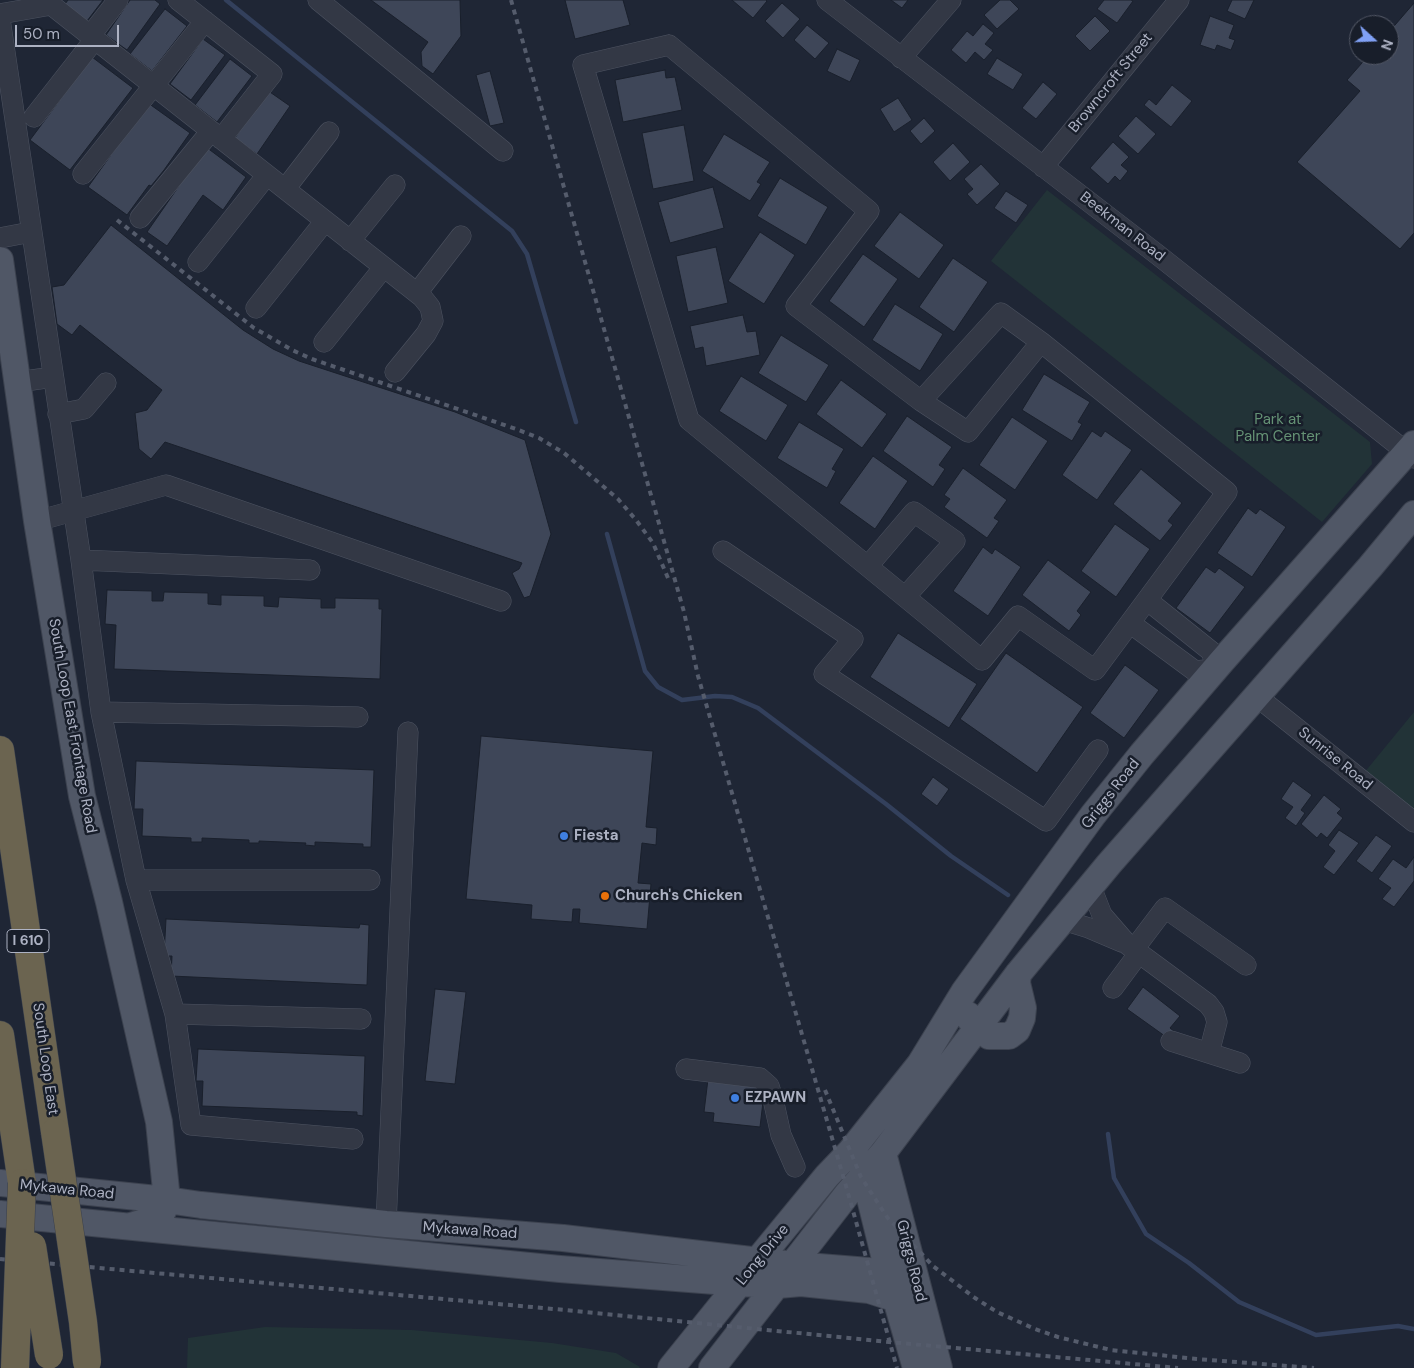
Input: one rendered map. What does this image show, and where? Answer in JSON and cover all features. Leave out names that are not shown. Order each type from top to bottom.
[{"type":"highway","name":"South Loop East","points":[[0,750],[83,1322],[94,1365]]},
{"type":"highway","points":[[0,1035],[15,1127],[11,1183],[15,1368]]},
{"type":"highway","points":[[11,1183],[50,1361]]},
{"type":"main road","name":"South Loop East Frontage Road","points":[[0,260],[37,521],[82,796],[113,920],[157,1112],[167,1200]]},
{"type":"main road","name":"Griggs Road","points":[[916,1368],[897,1299],[888,1275],[865,1174],[856,1144],[920,1064],[964,992],[1093,815],[1215,669],[1412,451]]},
{"type":"main road","points":[[865,1174],[883,1153],[1018,974],[1255,695],[1370,567],[1414,514]]},
{"type":"main road","points":[[964,992],[969,1018],[979,1027]]},
{"type":"main road","name":"Long Drive","points":[[672,1368],[827,1176],[856,1144]]},
{"type":"main road","name":"Griggs Road","points":[[883,1153],[939,1368]]},
{"type":"main road","name":"Long Drive","points":[[712,1368],[865,1174]]},
{"type":"main road","name":"Mykawa Road","points":[[11,1183],[386,1224],[563,1238],[888,1275]]},
{"type":"main road","points":[[131,1226],[152,1220],[163,1211],[167,1200]]},
{"type":"main road","name":"Mykawa Road","points":[[0,1214],[560,1269],[740,1283],[778,1285],[801,1283],[869,1290],[897,1299]]},
{"type":"main road","points":[[481,1262],[484,1232]]},
{"type":"main road","points":[[560,1269],[563,1238]]},
{"type":"main road","points":[[888,1275],[924,1311]]},
{"type":"street","points":[[34,117],[118,0]]},
{"type":"street","points":[[140,218],[272,74],[178,0]]},
{"type":"street","points":[[318,0],[503,150]]},
{"type":"street","name":"Beekman Road","points":[[827,0],[1412,451]]},
{"type":"street","points":[[901,58],[951,0]]},
{"type":"street","name":"Browncroft Street","points":[[1043,166],[1179,0]]},
{"type":"street","points":[[0,14],[48,3],[417,293],[430,307],[433,321],[426,334],[395,372]]},
{"type":"street","points":[[0,20],[72,512],[81,560],[101,712],[136,880],[175,1014],[191,1125],[353,1139]]},
{"type":"street","points":[[83,174],[205,21]]},
{"type":"street","points":[[921,401],[1001,313],[1041,342],[1227,492],[1095,670],[1018,616],[982,660],[689,420],[583,65],[669,45],[869,211],[796,306],[921,401],[968,432],[1041,342]]},
{"type":"street","points":[[285,189],[329,132]]},
{"type":"street","points":[[198,262],[267,175]]},
{"type":"street","points":[[350,241],[395,185]]},
{"type":"street","points":[[256,308],[325,221]]},
{"type":"street","points":[[0,238],[31,232]]},
{"type":"street","points":[[417,293],[461,236]]},
{"type":"street","points":[[324,342],[384,267]]},
{"type":"street","points":[[18,382],[53,377]]},
{"type":"street","points":[[58,414],[84,409],[106,383]]},
{"type":"street","points":[[37,521],[166,486],[501,601]]},
{"type":"street","points":[[868,566],[914,512],[955,541],[905,597]]},
{"type":"street","points":[[723,550],[853,639],[824,674],[1046,822],[1098,750]]},
{"type":"street","points":[[81,560],[310,570]]},
{"type":"street","points":[[1130,623],[1195,671],[1215,669],[1212,652],[1147,600]]},
{"type":"street","points":[[1163,647],[1178,626]]},
{"type":"street","name":"Sunrise Road","points":[[1255,695],[1414,822]]},
{"type":"street","points":[[101,712],[358,717]]},
{"type":"street","points":[[386,1224],[408,732]]},
{"type":"street","points":[[1065,797],[1093,815]]},
{"type":"street","points":[[136,880],[370,880]]},
{"type":"street","points":[[1091,887],[1102,915],[1134,949],[1208,1004],[1214,1012],[1217,1022],[1209,1053]]},
{"type":"street","points":[[1114,988],[1134,949],[1165,908],[1246,965]]},
{"type":"street","points":[[1063,920],[1089,928],[1134,949]]},
{"type":"street","points":[[175,1014],[362,1019]]},
{"type":"street","points":[[1171,1041],[1240,1063]]},
{"type":"street","points":[[686,1069],[760,1078],[769,1086],[781,1135],[795,1166]]},
{"type":"green space","name":"Park at Palm Center","points":[[1047,190],[1370,442],[1372,464],[1322,522],[991,261]]},
{"type":"green space","points":[[1414,712],[1414,813],[1364,773]]},
{"type":"green space","points":[[265,1327],[412,1330],[552,1343],[616,1353],[640,1367],[187,1368],[188,1338]]},
{"type":"building","points":[[68,0],[103,0],[87,21],[65,4]]},
{"type":"building","points":[[130,0],[155,0],[160,4],[127,50],[106,35]]},
{"type":"building","points":[[371,0],[460,0],[461,36],[433,74],[422,66],[421,52],[428,42]]},
{"type":"building","points":[[565,0],[623,0],[630,25],[575,39]]},
{"type":"building","points":[[732,0],[766,0],[767,1],[753,18]]},
{"type":"building","points":[[891,0],[908,0],[902,8]]},
{"type":"building","points":[[1000,0],[1010,0],[1019,9],[997,29],[984,15]]},
{"type":"building","points":[[1104,0],[1133,1],[1117,23],[1097,9]]},
{"type":"building","points":[[1232,0],[1254,0],[1245,19],[1227,11]]},
{"type":"building","points":[[782,3],[800,19],[783,38],[765,21]]},
{"type":"building","points":[[1414,3],[1414,233],[1400,249],[1297,162],[1360,91],[1347,80],[1360,65],[1399,65],[1399,20]]},
{"type":"building","points":[[165,9],[187,26],[152,71],[130,54]]},
{"type":"building","points":[[1095,16],[1110,31],[1090,51],[1075,36]]},
{"type":"building","points":[[1210,16],[1234,25],[1229,38],[1235,40],[1231,50],[1217,45],[1215,50],[1200,45]]},
{"type":"building","points":[[983,24],[994,33],[985,44],[993,50],[984,60],[975,52],[966,63],[951,50],[967,31],[973,36]]},
{"type":"building","points":[[807,25],[829,43],[815,59],[794,40]]},
{"type":"building","points":[[203,39],[225,55],[191,100],[170,84]]},
{"type":"building","points":[[837,49],[860,60],[850,82],[827,71]]},
{"type":"building","points":[[92,57],[133,88],[70,170],[30,140]]},
{"type":"building","points":[[997,58],[1023,74],[1013,90],[987,74]]},
{"type":"building","points":[[230,59],[252,76],[217,122],[195,105]]},
{"type":"building","points":[[665,70],[666,78],[675,77],[682,110],[623,122],[615,80]]},
{"type":"building","points":[[490,71],[504,123],[490,126],[476,75]]},
{"type":"building","points":[[1043,82],[1057,94],[1036,119],[1022,108]]},
{"type":"building","points":[[1172,85],[1192,101],[1171,127],[1144,105],[1149,99],[1156,105]]},
{"type":"building","points":[[267,90],[290,106],[257,154],[235,138]]},
{"type":"building","points":[[898,98],[912,120],[894,132],[880,109]]},
{"type":"building","points":[[148,103],[190,133],[164,170],[151,186],[149,185],[127,215],[88,187]]},
{"type":"building","points":[[1136,116],[1156,134],[1138,154],[1118,136]]},
{"type":"building","points":[[924,118],[935,131],[921,144],[910,131]]},
{"type":"building","points":[[684,125],[694,181],[653,189],[642,133]]},
{"type":"building","points":[[724,134],[770,162],[757,182],[761,184],[750,201],[702,171]]},
{"type":"building","points":[[1113,142],[1129,157],[1121,165],[1128,171],[1120,181],[1115,176],[1108,184],[1090,168]]},
{"type":"building","points":[[953,143],[970,162],[950,181],[933,162]]},
{"type":"building","points":[[206,147],[246,177],[223,210],[203,195],[167,246],[147,232]]},
{"type":"building","points":[[981,164],[1000,184],[977,205],[967,194],[973,189],[964,179]]},
{"type":"building","points":[[780,178],[828,207],[806,245],[757,216]]},
{"type":"building","points":[[713,187],[724,228],[670,243],[658,202]]},
{"type":"building","points":[[1006,191],[1028,205],[1016,223],[994,208]]},
{"type":"building","points":[[900,212],[944,245],[919,279],[874,246]]},
{"type":"building","points":[[111,225],[243,330],[273,349],[299,361],[455,412],[525,440],[551,534],[530,596],[524,598],[512,573],[519,569],[522,563],[165,442],[151,459],[139,449],[135,413],[147,410],[162,390],[80,325],[72,335],[57,324],[52,287],[64,285]]},
{"type":"building","points":[[760,232],[795,255],[764,304],[728,281]]},
{"type":"building","points":[[716,247],[728,303],[688,312],[676,256]]},
{"type":"building","points":[[863,254],[898,279],[864,327],[829,301]]},
{"type":"building","points":[[953,258],[988,282],[954,332],[919,307]]},
{"type":"building","points":[[895,304],[943,334],[920,371],[872,340]]},
{"type":"building","points":[[743,315],[747,332],[756,331],[760,355],[706,366],[703,347],[695,349],[690,326]]},
{"type":"building","points":[[781,335],[829,365],[806,402],[758,373]]},
{"type":"building","points":[[1044,374],[1090,402],[1078,422],[1082,424],[1072,441],[1022,410]]},
{"type":"building","points":[[741,376],[788,405],[766,441],[719,411]]},
{"type":"building","points":[[841,380],[887,414],[862,448],[816,414]]},
{"type":"building","points":[[907,416],[952,447],[939,465],[945,469],[933,487],[883,451]]},
{"type":"building","points":[[1012,417],[1048,441],[1015,490],[979,465]]},
{"type":"building","points":[[799,422],[844,449],[832,469],[836,471],[827,488],[777,458]]},
{"type":"building","points":[[1092,431],[1101,437],[1105,431],[1132,450],[1097,500],[1062,475]]},
{"type":"building","points":[[873,456],[908,481],[875,529],[839,503]]},
{"type":"building","points":[[963,468],[1007,500],[994,518],[999,521],[987,538],[944,507],[950,499],[944,495]]},
{"type":"building","points":[[1141,469],[1182,503],[1168,521],[1173,525],[1160,541],[1113,504]]},
{"type":"building","points":[[1248,508],[1256,514],[1260,509],[1286,527],[1252,577],[1217,553]]},
{"type":"building","points":[[1115,524],[1150,549],[1116,597],[1081,571]]},
{"type":"building","points":[[983,547],[992,554],[995,549],[1021,567],[988,616],[953,591]]},
{"type":"building","points":[[1048,560],[1091,592],[1077,611],[1081,615],[1069,631],[1022,595]]},
{"type":"building","points":[[1206,567],[1215,573],[1219,568],[1245,587],[1210,633],[1176,608]]},
{"type":"building","points":[[107,590],[152,591],[152,601],[163,601],[164,592],[208,593],[208,604],[221,605],[221,595],[264,596],[264,606],[278,607],[279,597],[321,599],[321,608],[335,608],[335,598],[379,599],[379,609],[382,609],[380,679],[114,669],[116,625],[105,624]]},
{"type":"building","points":[[898,633],[977,684],[949,728],[870,677]]},
{"type":"building","points":[[1006,653],[1083,707],[1037,773],[960,719]]},
{"type":"building","points":[[1125,665],[1159,690],[1124,738],[1090,713]]},
{"type":"building","name":"Fiesta","points":[[481,736],[653,751],[646,827],[657,828],[656,845],[642,843],[638,883],[651,884],[647,929],[579,923],[580,909],[573,909],[572,922],[531,919],[532,905],[466,899]]},
{"type":"building","points":[[136,761],[374,770],[371,847],[363,847],[363,844],[315,842],[315,846],[305,845],[306,843],[259,841],[259,843],[249,843],[249,840],[202,838],[202,842],[191,842],[191,838],[142,836],[143,809],[134,809]]},
{"type":"building","points":[[933,777],[949,789],[937,806],[921,794]]},
{"type":"building","points":[[1293,781],[1312,795],[1301,810],[1305,813],[1296,826],[1285,818],[1293,807],[1281,799]]},
{"type":"building","points":[[1324,795],[1341,809],[1337,813],[1343,818],[1327,838],[1321,833],[1317,838],[1301,824]]},
{"type":"building","points":[[1339,830],[1359,843],[1334,875],[1323,867],[1335,851],[1328,845]]},
{"type":"building","points":[[1376,835],[1392,846],[1372,873],[1356,861]]},
{"type":"building","points":[[1414,857],[1414,881],[1394,907],[1382,899],[1391,888],[1378,879],[1393,859],[1406,868]]},
{"type":"building","points":[[166,919],[359,928],[360,924],[369,925],[367,985],[171,976],[172,956],[164,956]]},
{"type":"building","points":[[1143,987],[1180,1016],[1170,1028],[1175,1032],[1169,1039],[1127,1009]]},
{"type":"building","points":[[435,989],[466,992],[455,1084],[425,1081]]},
{"type":"building","points":[[198,1049],[365,1056],[363,1116],[357,1115],[357,1112],[202,1106],[203,1081],[196,1081]]},
{"type":"building","name":"EZPAWN","points":[[708,1079],[765,1085],[760,1127],[713,1122],[714,1113],[704,1112]]},
{"type":"waterway","points":[[226,0],[512,231],[527,254],[576,422]]},
{"type":"waterway","points":[[607,534],[645,671],[658,687],[682,700],[715,696],[732,697],[758,708],[886,804],[951,856],[1008,895]]},
{"type":"waterway","points":[[1108,1134],[1114,1178],[1146,1234],[1189,1263],[1239,1302],[1316,1335],[1398,1326],[1414,1329]]},
{"type":"railway","points":[[511,0],[684,612],[698,676],[897,1368]]},
{"type":"railway","points":[[117,220],[254,328],[292,350],[312,359],[516,429],[539,438],[564,453],[618,499],[636,520],[653,543],[668,578]]},
{"type":"railway","points":[[825,1090],[861,1177],[887,1217],[933,1266],[997,1312],[1058,1337],[1111,1350],[1314,1368]]},
{"type":"railway","points":[[0,1259],[1178,1368]]},
{"type":"place","name":"Fiesta","points":[[564,836]]},
{"type":"place","name":"Church's Chicken","points":[[605,896]]},
{"type":"place","name":"EZPAWN","points":[[735,1098]]}]
